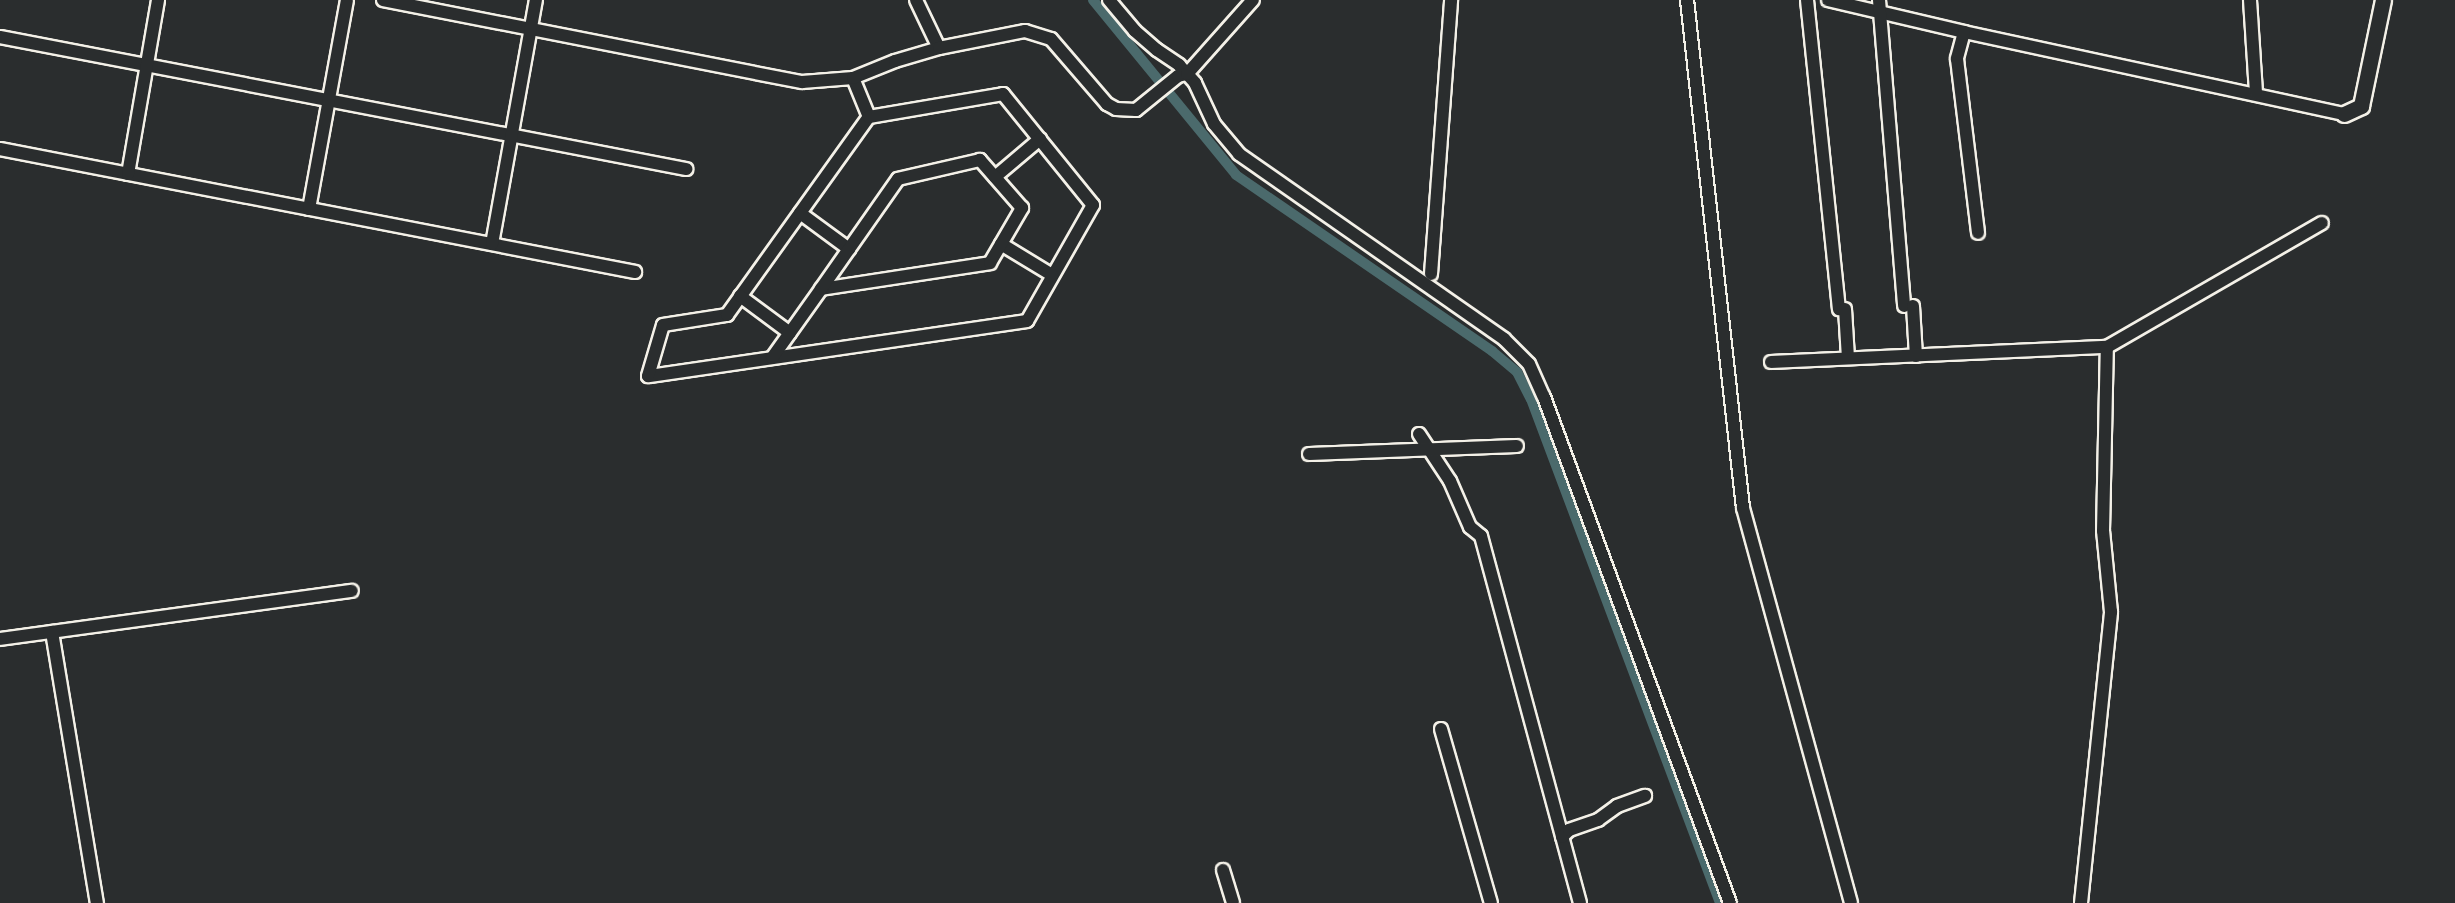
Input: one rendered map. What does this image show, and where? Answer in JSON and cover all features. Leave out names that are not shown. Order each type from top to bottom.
[{"type":"street","points":[[128,174],[158,0]]},
{"type":"street","points":[[309,209],[347,0]]},
{"type":"street","points":[[383,0],[802,82],[853,78],[895,61],[939,48],[1011,33],[1039,33],[1052,39],[1062,49],[1107,104],[1126,112],[1136,110],[1182,75],[1253,0]]},
{"type":"street","points":[[492,244],[537,0]]},
{"type":"street","points":[[916,0],[939,48]]},
{"type":"street","points":[[1109,0],[1135,30],[1157,50],[1179,65],[1182,75],[1195,83],[1214,124],[1239,154],[1504,339],[1529,364],[1549,408],[1730,903]]},
{"type":"street","points":[[1431,274],[1451,0]]},
{"type":"street","points":[[1687,0],[1743,508],[1851,903]]},
{"type":"street","points":[[1807,0],[1848,358]]},
{"type":"street","points":[[1828,0],[1879,6],[1964,32],[2344,114],[2361,106],[2383,0]]},
{"type":"street","points":[[2250,0],[2256,94]]},
{"type":"street","points":[[1879,6],[1916,356]]},
{"type":"street","points":[[1964,32],[1957,59],[1978,233]]},
{"type":"street","points":[[0,37],[686,169]]},
{"type":"street","points":[[853,78],[869,117]]},
{"type":"street","points":[[1004,94],[1040,139],[1093,205],[1027,321],[648,376],[663,325],[727,315],[869,117],[1004,94]]},
{"type":"street","points":[[995,177],[1040,139]]},
{"type":"street","points":[[0,149],[635,272]]},
{"type":"street","points":[[772,358],[898,179],[980,160],[1022,208],[990,263],[821,289]]},
{"type":"street","points":[[800,213],[849,249]]},
{"type":"street","points":[[1771,362],[2107,347],[2322,223]]},
{"type":"street","points":[[1001,244],[1053,275]]},
{"type":"street","points":[[740,296],[790,333]]},
{"type":"street","points":[[2081,903],[2111,612],[2103,531],[2107,347]]},
{"type":"street","points":[[1419,434],[1450,482],[1470,527],[1481,536],[1580,903]]},
{"type":"street","points":[[1309,454],[1517,446]]},
{"type":"street","points":[[0,639],[352,591]]},
{"type":"street","points":[[52,632],[97,903]]},
{"type":"street","points":[[1441,729],[1491,903]]},
{"type":"street","points":[[1562,837],[1569,830],[1598,820],[1617,806],[1645,796]]},
{"type":"street","points":[[1223,870],[1233,903]]},
{"type":"waterway","points":[[1093,0],[1236,175],[1492,351],[1517,372],[1531,399],[1720,903]]}]
